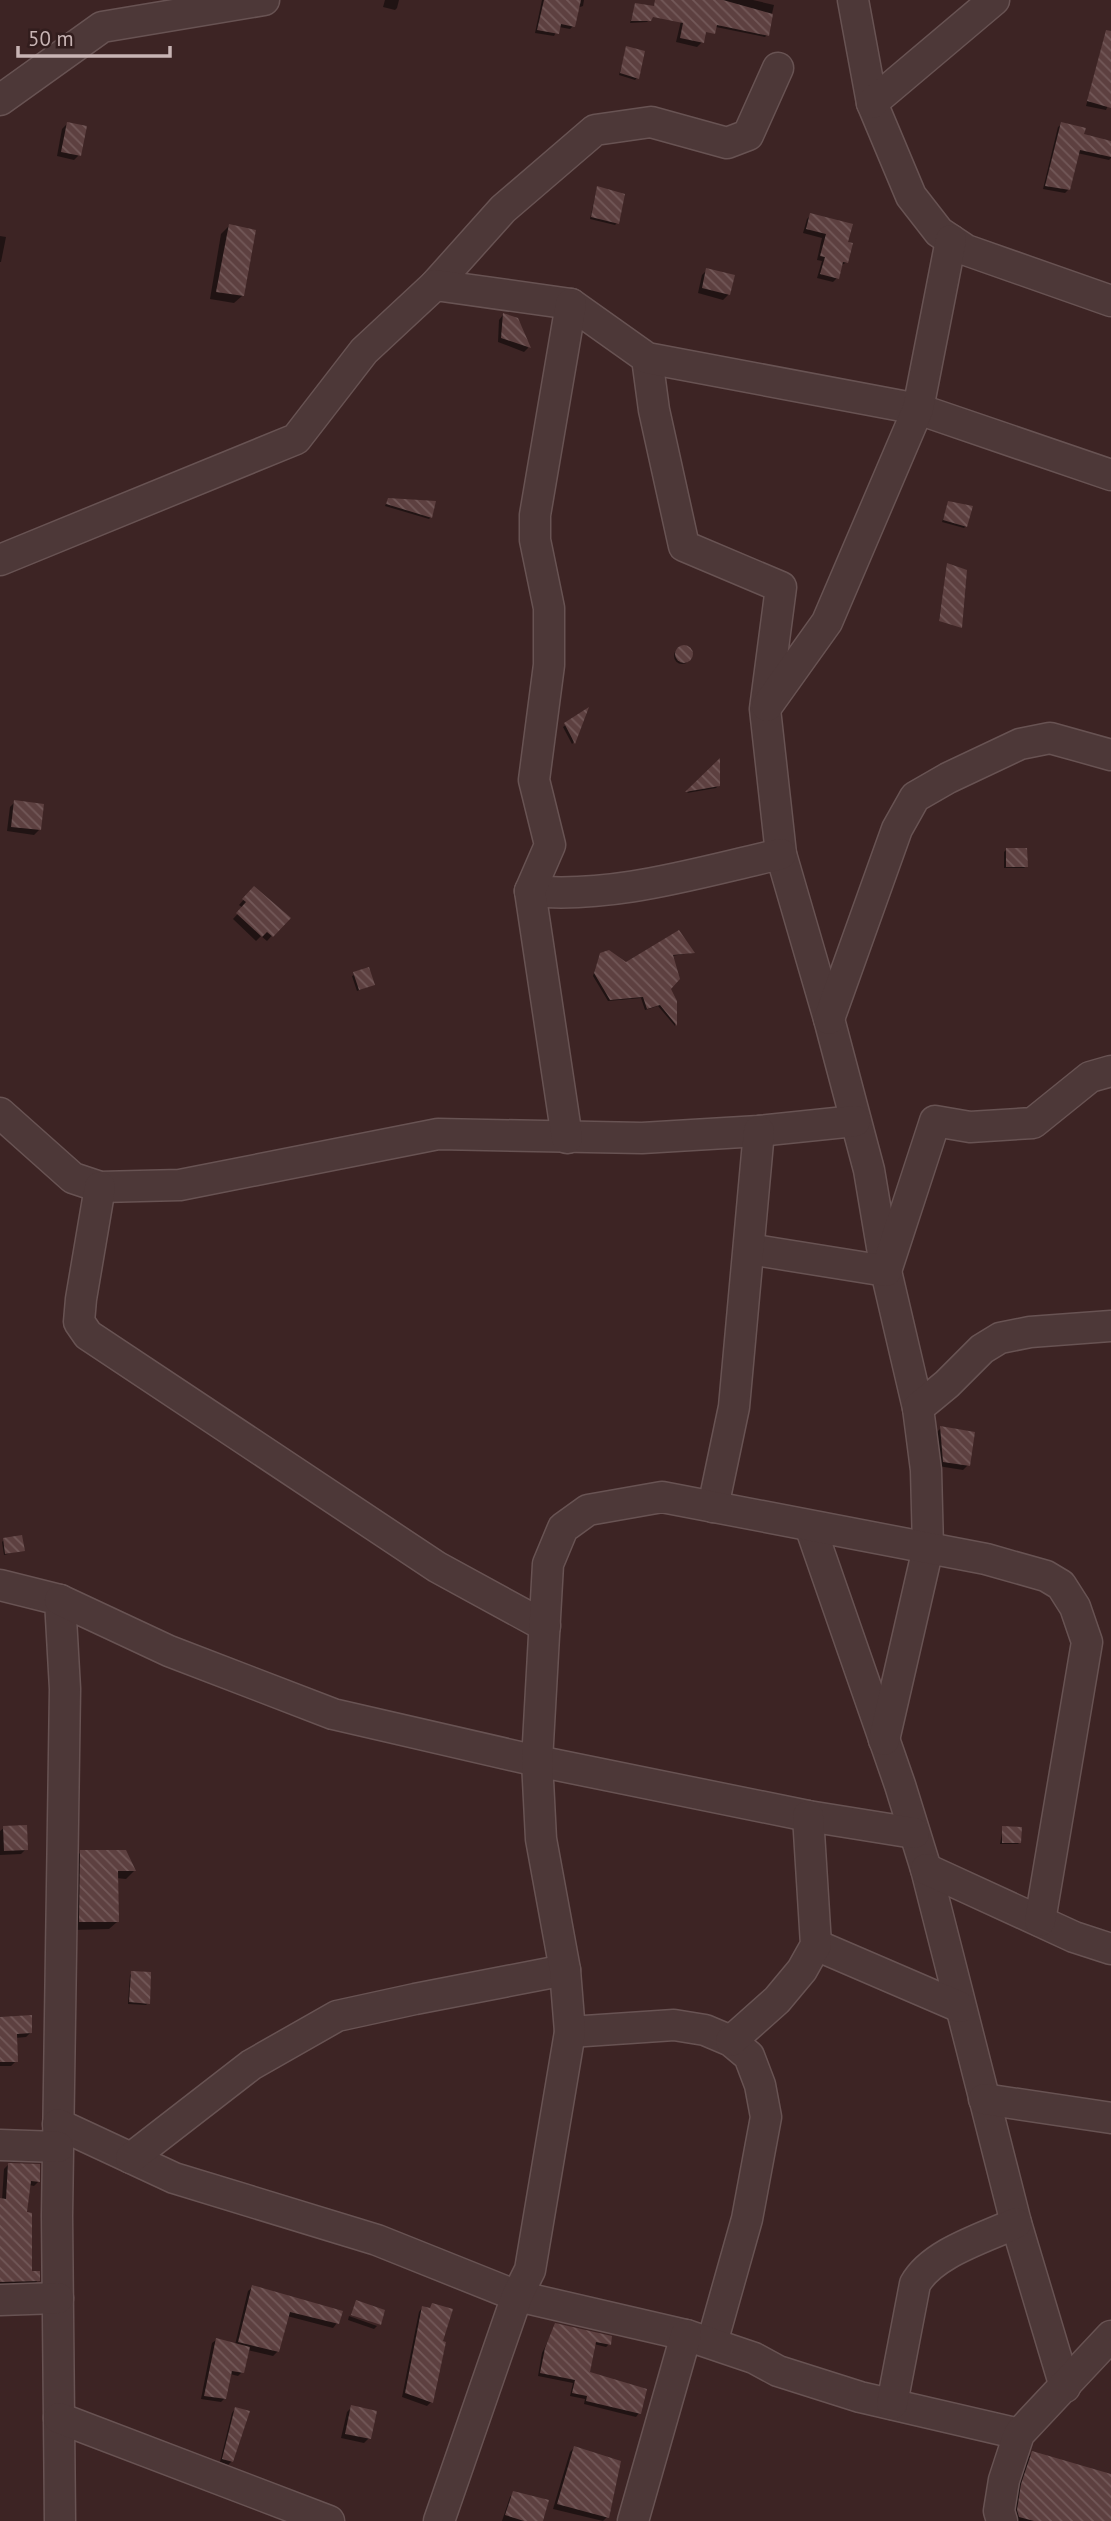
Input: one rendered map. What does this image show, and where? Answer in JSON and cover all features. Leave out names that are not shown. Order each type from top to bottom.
[{"type":"street","points":[[0,100],[102,27],[264,0]]},
{"type":"street","points":[[853,0],[872,103],[911,196],[939,232],[966,250],[1111,301]]},
{"type":"street","points":[[872,103],[991,1]]},
{"type":"street","points":[[0,560],[296,439],[364,351],[435,285],[503,209],[595,131],[651,122],[727,143],[748,135],[778,68]]},
{"type":"street","points":[[765,709],[827,622],[918,409],[951,240]]},
{"type":"street","points":[[435,285],[571,304],[647,358],[918,409],[1111,475]]},
{"type":"street","points":[[567,1138],[530,891],[550,845],[534,780],[549,665],[549,608],[535,540],[536,515],[571,304]]},
{"type":"street","points":[[647,358],[654,410],[684,546],[782,587],[765,709],[781,854],[869,1170],[886,1271],[918,1408],[926,1470],[928,1548],[884,1740]]},
{"type":"street","points":[[829,1019],[897,828],[915,797],[1020,744],[1050,738],[1111,755]]},
{"type":"street","points":[[530,891],[563,894],[609,891],[781,854]]},
{"type":"street","points":[[886,1271],[935,1121],[970,1127],[1033,1123],[1090,1077],[1111,1072]]},
{"type":"street","points":[[0,1113],[73,1178],[100,1186],[180,1185],[438,1133],[642,1138],[759,1132],[855,1121]]},
{"type":"street","points":[[713,1507],[734,1407],[759,1132]]},
{"type":"street","points":[[100,1186],[79,1322],[88,1335],[437,1567],[545,1626]]},
{"type":"street","points":[[748,1249],[886,1271]]},
{"type":"street","points":[[918,1408],[982,1349],[1000,1338],[1030,1332],[1111,1326]]},
{"type":"street","points":[[439,2521],[517,2296],[530,2270],[570,2032],[565,1970],[541,1839],[537,1760],[548,1564],[563,1528],[588,1510],[662,1497],[986,1559],[1046,1576],[1061,1585],[1099,1644],[1040,1921]]},
{"type":"street","points":[[810,1526],[926,1869],[1016,2223],[1065,2387]]},
{"type":"street","points":[[0,1585],[60,1600],[169,1651],[333,1714],[537,1760],[808,1816],[915,1833]]},
{"type":"street","points":[[60,1600],[65,1689],[58,2135],[61,2521]]},
{"type":"street","points":[[731,2041],[777,2000],[802,1970],[816,1945],[808,1816]]},
{"type":"street","points":[[926,1869],[1074,1937],[1111,1949]]},
{"type":"street","points":[[816,1945],[960,2007]]},
{"type":"street","points":[[131,2158],[251,2065],[337,2017],[565,1970]]},
{"type":"street","points":[[570,2032],[674,2025],[705,2030],[731,2041],[749,2056],[760,2085],[766,2117],[747,2219],[699,2339],[634,2521]]},
{"type":"street","points":[[984,2099],[1111,2118]]},
{"type":"street","points":[[0,2145],[58,2135],[131,2158],[174,2178],[377,2240],[517,2296],[699,2339],[754,2358],[778,2371],[860,2397],[1019,2434]]},
{"type":"street","points":[[892,2404],[915,2284],[922,2272],[936,2260],[1016,2223]]},
{"type":"street","points":[[0,2300],[58,2298]]},
{"type":"street","points":[[1002,2521],[999,2511],[1004,2480],[1019,2434],[1111,2336]]},
{"type":"street","points":[[59,2418],[329,2521]]},
{"type":"building","points":[[544,0],[581,0],[575,27],[561,24],[559,34],[537,30]]},
{"type":"building","points":[[655,0],[723,0],[773,14],[769,36],[717,25],[715,34],[706,32],[704,43],[680,38],[683,23],[653,17],[651,21],[631,21],[635,3],[654,6]]},
{"type":"building","points":[[1106,30],[1111,31],[1111,108],[1087,101]]},
{"type":"building","points":[[626,46],[645,51],[639,79],[620,73]]},
{"type":"building","points":[[67,122],[87,126],[81,156],[61,152]]},
{"type":"building","points":[[1061,122],[1086,128],[1084,134],[1111,141],[1111,157],[1080,150],[1070,190],[1045,186]]},
{"type":"building","points":[[597,186],[625,194],[619,224],[591,217]]},
{"type":"building","points":[[810,213],[853,224],[848,242],[853,243],[848,263],[843,262],[839,279],[820,274],[825,257],[820,256],[826,234],[806,229]]},
{"type":"building","points":[[229,224],[256,230],[244,296],[216,292]]},
{"type":"building","points":[[706,268],[735,275],[730,295],[702,288]]},
{"type":"building","points":[[503,313],[518,318],[531,348],[501,338]]},
{"type":"building","points":[[388,498],[436,501],[432,518],[386,504]]},
{"type":"building","points":[[948,501],[973,506],[967,527],[943,520]]},
{"type":"building","points":[[947,563],[967,570],[962,628],[939,621]]},
{"type":"building","points":[[684,645],[690,648],[693,654],[690,660],[684,663],[678,660],[675,654],[678,648]]},
{"type":"building","points":[[589,707],[575,744],[564,723]]},
{"type":"building","points":[[720,758],[720,786],[685,792]]},
{"type":"building","points":[[14,800],[44,804],[41,830],[11,827]]},
{"type":"building","points":[[1006,848],[1027,848],[1028,867],[1006,867]]},
{"type":"building","points":[[254,886],[291,918],[273,937],[267,932],[262,937],[236,913],[246,902],[242,899]]},
{"type":"building","points":[[679,930],[695,953],[673,955],[680,979],[671,989],[677,1001],[677,1026],[660,1005],[647,1009],[643,997],[610,1000],[594,973],[600,953],[609,950],[626,962]]},
{"type":"building","points":[[369,967],[375,985],[359,990],[353,972]]},
{"type":"building","points":[[940,1426],[975,1432],[970,1466],[943,1462]]},
{"type":"building","points":[[22,1535],[25,1551],[5,1554],[3,1538]]},
{"type":"building","points":[[27,1825],[28,1850],[4,1851],[3,1826]]},
{"type":"building","points":[[1002,1826],[1022,1827],[1021,1843],[1002,1843]]},
{"type":"building","points":[[80,1850],[126,1850],[136,1871],[118,1871],[119,1922],[79,1922]]},
{"type":"building","points":[[131,1971],[151,1972],[150,2004],[129,2002]]},
{"type":"building","points":[[32,2015],[32,2033],[17,2034],[18,2062],[0,2062],[0,2017]]},
{"type":"building","points":[[8,2163],[40,2164],[40,2182],[31,2181],[27,2212],[32,2213],[32,2271],[40,2271],[40,2281],[0,2282],[0,2198],[6,2199]]},
{"type":"building","points":[[252,2285],[343,2311],[339,2324],[290,2312],[279,2352],[238,2342]]},
{"type":"building","points":[[356,2300],[385,2310],[381,2325],[351,2315]]},
{"type":"building","points":[[432,2303],[453,2309],[443,2341],[446,2342],[433,2403],[405,2393],[422,2306],[430,2308]]},
{"type":"building","points":[[555,2323],[612,2336],[611,2345],[596,2342],[590,2372],[647,2389],[641,2414],[586,2401],[587,2396],[572,2393],[575,2380],[540,2373],[545,2348]]},
{"type":"building","points":[[216,2338],[250,2347],[244,2373],[232,2371],[226,2399],[204,2396]]},
{"type":"building","points":[[351,2405],[377,2411],[371,2439],[345,2434]]},
{"type":"building","points":[[235,2407],[250,2411],[233,2462],[222,2459]]},
{"type":"building","points":[[574,2446],[621,2461],[609,2518],[557,2504]]},
{"type":"building","points":[[1032,2451],[1111,2474],[1111,2521],[1034,2521],[1019,2517],[1017,2510],[1021,2484]]},
{"type":"building","points":[[513,2491],[549,2500],[543,2521],[524,2521],[505,2515]]}]
